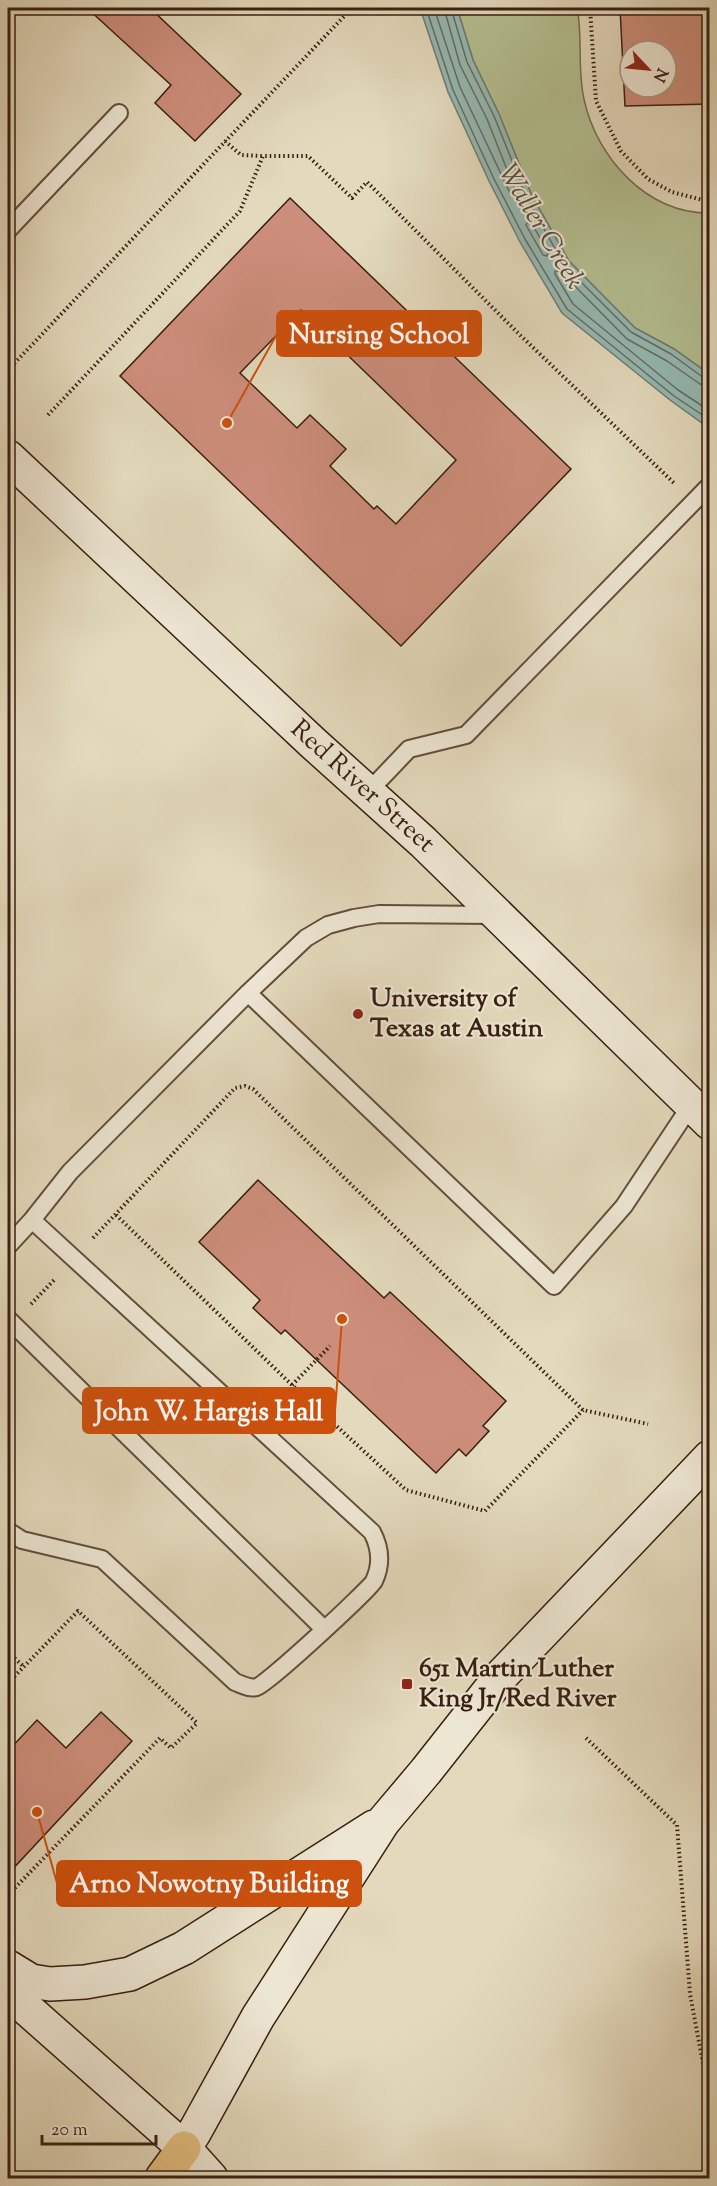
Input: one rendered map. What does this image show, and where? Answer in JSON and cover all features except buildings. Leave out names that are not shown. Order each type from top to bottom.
[{"type":"main road","name":"Red River Street","points":[[8,457],[498,915],[700,1114]]},
{"type":"main road","points":[[162,2178],[194,2133],[258,2018],[383,1822],[501,1676],[710,1457]]},
{"type":"main road","points":[[8,1967],[31,1981],[50,1984],[85,1982],[130,1974],[184,1948],[383,1822]]},
{"type":"main road","points":[[8,1992],[184,2148],[211,2178]]},
{"type":"lane","points":[[8,230],[119,113]]},
{"type":"lane","points":[[367,793],[409,749],[466,735],[710,485]]},
{"type":"lane","points":[[8,1246],[70,1172],[306,938],[328,925],[379,914],[498,915]]},
{"type":"lane","points":[[248,993],[554,1286],[700,1114]]},
{"type":"lane","points":[[8,1531],[22,1540],[102,1559],[236,1682],[248,1688],[260,1687],[373,1583],[380,1562],[378,1542],[372,1532],[32,1220]]},
{"type":"lane","points":[[10,1321],[324,1629]]},
{"type":"path","points":[[8,370],[352,8]]},
{"type":"path","points":[[590,8],[596,101],[621,151],[648,179],[672,192],[710,202]]},
{"type":"path","points":[[225,141],[241,155],[309,156],[352,198],[368,182],[520,335],[693,502]]},
{"type":"path","points":[[48,415],[240,212],[263,156]]},
{"type":"path","points":[[10,1321],[116,1215],[235,1088],[245,1086],[253,1089],[583,1410],[648,1424]]},
{"type":"path","points":[[116,1215],[292,1385],[405,1490],[486,1511],[583,1410]]},
{"type":"path","points":[[292,1385],[330,1346]]},
{"type":"path","points":[[8,1683],[78,1611],[197,1723],[171,1748],[160,1738],[8,1895]]},
{"type":"path","points":[[8,1652],[23,1666]]},
{"type":"path","points":[[586,1738],[677,1825],[690,1994],[710,2101]]},
{"type":"green space","points":[[457,8],[577,8],[584,99],[590,121],[612,161],[645,193],[665,204],[686,211],[709,213],[709,374],[674,349],[635,328],[569,261],[532,196],[499,114],[473,60]]},
{"type":"water","name":"Waller Creek","points":[[420,8],[457,8],[473,60],[499,114],[532,196],[569,261],[635,328],[674,349],[709,374],[709,428],[670,400],[562,313],[520,242],[489,181],[448,92]]},
{"type":"place","name":"Nursing School","points":[[227,423]]},
{"type":"place","name":"University of Texas at Austin","points":[[358,1014]]},
{"type":"place","name":"John W. Hargis Hall","points":[[342,1319]]},
{"type":"place","name":"651 Martin Luther King Jr/Red River","points":[[407,1684]]},
{"type":"place","name":"Arno Nowotny Building","points":[[37,1812]]}]
